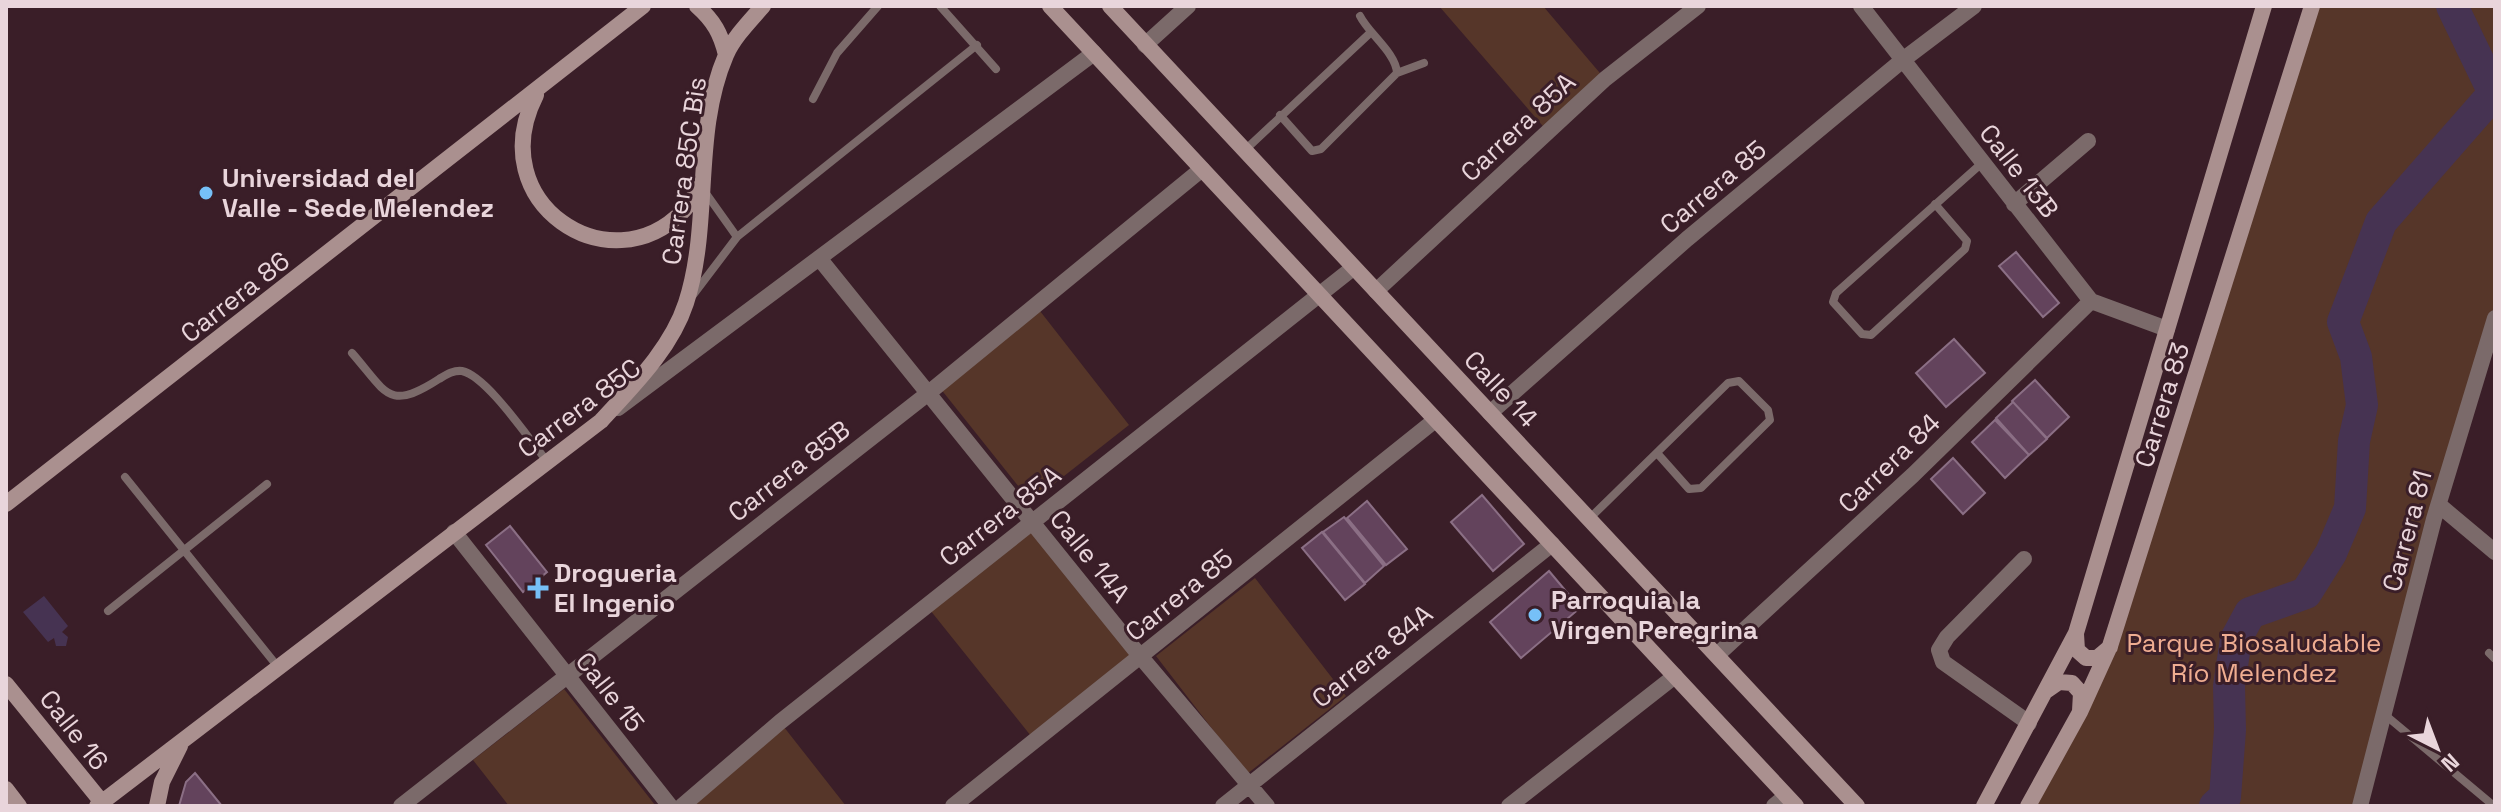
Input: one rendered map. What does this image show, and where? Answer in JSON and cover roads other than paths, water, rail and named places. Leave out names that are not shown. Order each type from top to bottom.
[{"type":"street","name":"Carrera 86","points":[[6,504],[643,6]]},
{"type":"street","points":[[697,6],[711,18],[722,35],[726,55]]},
{"type":"street","name":"Carrera 85C Bis","points":[[601,421],[665,345],[685,305],[701,246],[701,186],[712,111],[726,55],[763,6]]},
{"type":"street","points":[[1050,6],[1675,676],[1785,803]]},
{"type":"street","name":"Calle 14","points":[[1110,6],[1857,806]]},
{"type":"street","points":[[1145,45],[1188,6]]},
{"type":"street","name":"Carrera 85A","points":[[1376,291],[1605,79],[1698,6]]},
{"type":"street","name":"Calle 13B","points":[[1861,6],[2091,301]]},
{"type":"street","name":"Carrera 85","points":[[1490,413],[1687,239],[1904,59],[1974,6]]},
{"type":"street","name":"Carrera 83","points":[[1984,806],[2076,633],[2264,6]]},
{"type":"street","name":"Carrera 83","points":[[2028,806],[2080,712],[2110,646],[2312,6]]},
{"type":"street","name":"Carrera 85C","points":[[101,805],[547,461],[1094,53]]},
{"type":"street","points":[[539,89],[525,117],[520,148],[526,179],[542,206],[566,226],[595,237],[626,239],[656,230],[682,212],[701,186]]},
{"type":"street","points":[[2014,204],[2088,141]]},
{"type":"street","name":"Carrera 85B","points":[[401,806],[926,395],[1202,169]]},
{"type":"street","name":"Calle 14A","points":[[819,258],[926,395],[1267,806]]},
{"type":"street","name":"Carrera 85A","points":[[682,806],[780,722],[1353,268]]},
{"type":"street","points":[[2091,301],[2167,329]]},
{"type":"street","name":"Carrera 84","points":[[1717,655],[1913,475],[2091,301]]},
{"type":"street","name":"Carrera 81","points":[[2360,806],[2439,505],[2495,318]]},
{"type":"street","name":"Carrera 85","points":[[953,806],[1434,421]]},
{"type":"street","points":[[2439,505],[2495,552]]},
{"type":"street","name":"Calle 15","points":[[454,532],[670,806]]},
{"type":"street","name":"Carrera 84A","points":[[1223,806],[1552,544]]},
{"type":"street","points":[[2024,559],[1947,637],[1939,650],[1943,662],[2029,723]]},
{"type":"street","points":[[2076,633],[2077,650],[2086,658],[2097,658],[2110,646]]},
{"type":"street","points":[[1509,806],[1675,676]]},
{"type":"street","points":[[2046,691],[2059,682],[2072,683],[2081,693],[2080,712]]},
{"type":"street","name":"Calle 16","points":[[6,684],[101,805]]},
{"type":"street","points":[[157,806],[162,782],[185,738]]},
{"type":"street","points":[[6,789],[19,806]]},
{"type":"lane","points":[[813,99],[837,53],[878,6]]},
{"type":"lane","points":[[940,6],[996,69]]},
{"type":"lane","points":[[1360,16],[1369,34],[1396,63],[1397,73]]},
{"type":"lane","points":[[1245,150],[1369,34]]},
{"type":"lane","points":[[685,305],[737,237],[977,45]]},
{"type":"lane","points":[[1280,115],[1312,151],[1321,149],[1397,73],[1424,63]]},
{"type":"lane","points":[[1935,204],[1967,241],[1965,249],[1871,335],[1862,334],[1833,302],[1836,293],[1935,204],[1982,163]]},
{"type":"lane","points":[[701,186],[737,237]]},
{"type":"lane","points":[[352,353],[385,391],[398,398],[412,397],[450,373],[460,371],[471,375],[493,395],[547,461]]},
{"type":"lane","points":[[1589,519],[1728,383],[1739,381],[1768,410],[1770,420],[1701,488],[1689,489],[1657,453]]},
{"type":"lane","points":[[125,477],[278,667]]},
{"type":"lane","points":[[108,611],[267,484]]},
{"type":"lane","points":[[2383,713],[2494,806]]},
{"type":"waterway","points":[[2215,806],[2225,797],[2230,730],[2229,686],[2236,639],[2250,613],[2306,593],[2331,553],[2350,508],[2354,441],[2362,405],[2356,357],[2343,322],[2381,222],[2494,93],[2452,6]]},
{"type":"place","name":"Universidad del Valle - Sede Melendez","points":[[206,193]]},
{"type":"place","name":"Drogueria El Ingenio","points":[[538,588]]},
{"type":"place","name":"Parroquia la Virgen Peregrina","points":[[1535,615]]},
{"type":"park label","name":"Parque Biosaludable Río Melendez","points":[[2254,658]]}]
